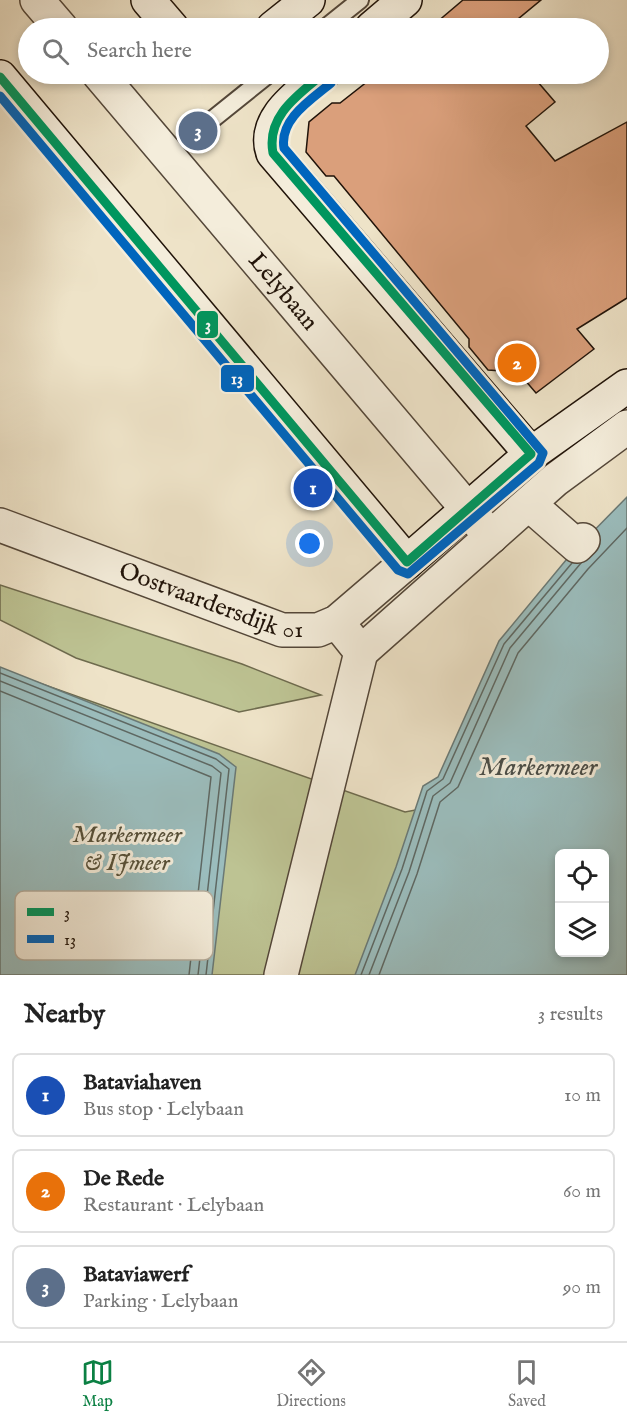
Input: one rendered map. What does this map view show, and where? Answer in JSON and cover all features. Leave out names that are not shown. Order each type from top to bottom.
[{"type":"street","points":[[37,0],[52,18]]},
{"type":"street","points":[[148,0],[163,18]]},
{"type":"street","points":[[286,18],[308,0]]},
{"type":"street","points":[[384,18],[405,0]]},
{"type":"street","points":[[0,77],[407,562]]},
{"type":"street","name":"Lelybaan","points":[[107,84],[491,537]]},
{"type":"street","points":[[312,84],[276,119],[270,143],[273,153],[531,454]]},
{"type":"street","name":"Oostvaardersdijk 01","points":[[0,525],[282,630],[318,630],[337,622],[531,454],[627,386]]},
{"type":"street","points":[[281,975],[361,652],[555,480],[627,427]]},
{"type":"street","points":[[529,504],[577,547]]},
{"type":"street","points":[[337,622],[361,652]]},
{"type":"lane","points":[[338,18],[360,0]]},
{"type":"lane","points":[[198,131],[257,84]]},
{"type":"green space","points":[[0,585],[242,664],[321,695],[239,712],[76,658],[0,620]]},
{"type":"green space","name":"Markermeer & IJmeer","points":[[25,678],[405,812],[437,806],[627,849],[627,975],[0,975]]},
{"type":"water","name":"Markermeer","points":[[627,497],[627,975],[355,975],[396,867],[423,786],[438,777],[499,641],[571,554]]},
{"type":"water","points":[[0,667],[219,754],[236,767],[212,975],[0,975]]},
{"type":"building","points":[[463,0],[541,0],[519,18],[442,18]]},
{"type":"building","points":[[364,84],[540,84],[555,102],[526,126],[555,161],[627,122],[627,298],[577,329],[594,349],[536,393],[518,372],[488,370],[469,347],[469,339],[334,176],[326,176],[306,152],[309,122],[332,103],[340,103]]},
{"type":"transit line","name":"3","points":[[0,77],[407,562],[531,454],[273,153],[272,140],[279,117],[294,98],[311,84]]},
{"type":"transit line","name":"13","points":[[0,96],[398,570],[408,574],[539,463],[543,453],[284,148],[284,138],[292,119],[306,103],[330,84]]},
{"type":"place","name":"Bataviawerf","points":[[198,131]]},
{"type":"place","name":"De Rede","points":[[517,363]]},
{"type":"place","name":"Bataviahaven","points":[[313,488]]}]
